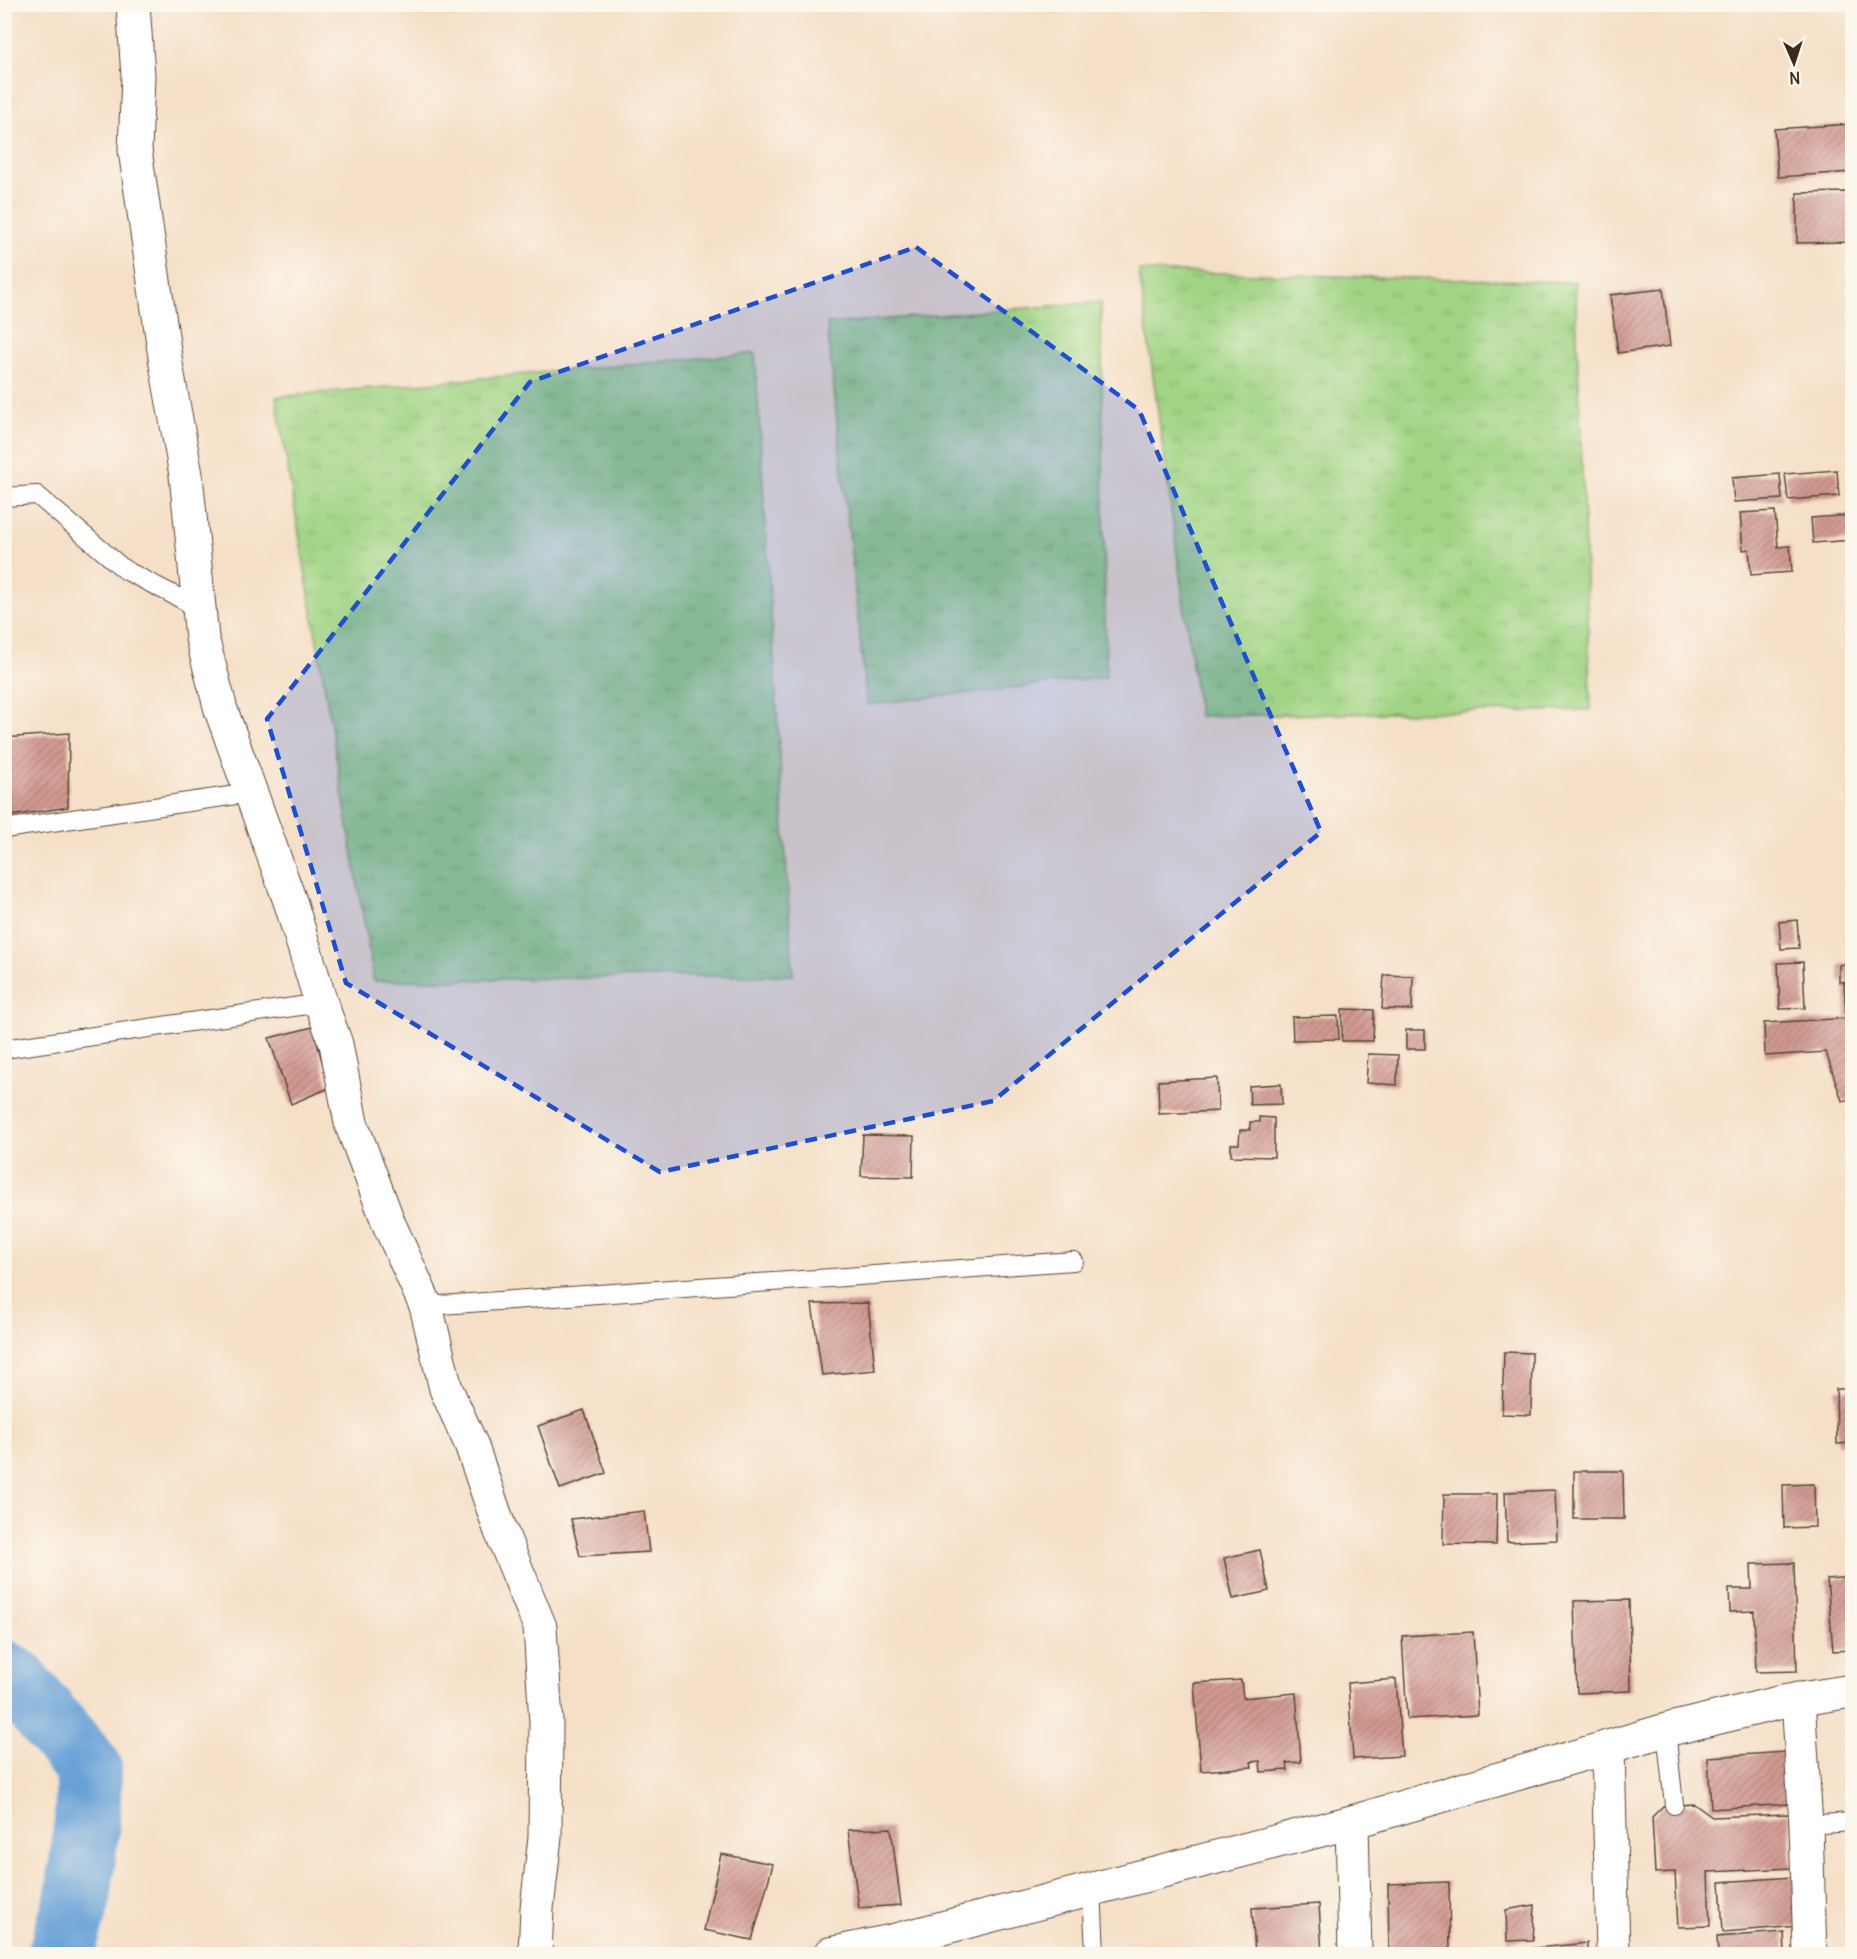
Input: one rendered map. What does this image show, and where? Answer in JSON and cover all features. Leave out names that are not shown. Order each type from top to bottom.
[{"type":"street","points":[[133,4],[138,76],[135,150],[166,364],[186,475],[202,638],[216,690],[250,793],[291,904],[336,1044],[351,1123],[389,1224],[426,1306],[446,1389],[471,1444],[500,1528],[540,1627],[546,1722],[545,1837],[537,1908],[535,1954]]},
{"type":"street","points":[[830,1954],[892,1941],[1352,1822],[1666,1730],[1798,1700],[1852,1691]]},
{"type":"street","points":[[1798,1700],[1806,1825],[1810,1954]]},
{"type":"street","points":[[1608,1747],[1612,1954]]},
{"type":"street","points":[[1352,1822],[1355,1954]]},
{"type":"lane","points":[[4,497],[37,495],[125,570],[199,608]]},
{"type":"lane","points":[[4,829],[250,793]]},
{"type":"lane","points":[[4,1049],[321,1003]]},
{"type":"lane","points":[[426,1306],[1074,1261]]},
{"type":"lane","points":[[1666,1730],[1674,1805]]},
{"type":"lane","points":[[1806,1825],[1852,1822]]},
{"type":"lane","points":[[1092,1889],[1095,1954]]},
{"type":"highlighted area","points":[[916,247],[1139,410],[1321,832],[993,1101],[660,1172],[346,983],[267,719],[530,382]]},
{"type":"green space","points":[[1139,271],[1575,282],[1591,710],[1199,716]]},
{"type":"green space","points":[[1101,302],[1106,677],[867,705],[827,324]]},
{"type":"green space","points":[[755,353],[793,975],[374,981],[276,397]]},
{"type":"building","points":[[1852,124],[1852,172],[1778,177],[1774,129]]},
{"type":"building","points":[[1849,192],[1850,242],[1797,243],[1797,193]]},
{"type":"building","points":[[1663,289],[1670,346],[1618,353],[1610,295]]},
{"type":"building","points":[[1837,470],[1839,496],[1788,500],[1785,474]]},
{"type":"building","points":[[1780,474],[1782,499],[1734,502],[1732,478]]},
{"type":"building","points":[[1775,511],[1778,547],[1790,546],[1792,572],[1751,575],[1749,549],[1743,550],[1740,513]]},
{"type":"building","points":[[1852,515],[1852,540],[1813,543],[1811,518]]},
{"type":"building","points":[[69,733],[68,807],[4,817],[4,738]]},
{"type":"building","points":[[1852,912],[1852,940],[1851,940],[1848,913]]},
{"type":"building","points":[[1797,920],[1799,948],[1781,949],[1779,922]]},
{"type":"building","points":[[1848,944],[1852,944],[1852,981],[1839,982],[1839,965],[1850,963]]},
{"type":"building","points":[[1803,962],[1805,1008],[1780,1009],[1778,963]]},
{"type":"building","points":[[1384,975],[1413,976],[1412,1010],[1382,1009]]},
{"type":"building","points":[[1844,983],[1852,983],[1852,1017],[1846,1017]]},
{"type":"building","points":[[1342,1009],[1374,1010],[1373,1041],[1342,1041]]},
{"type":"building","points":[[1338,1016],[1339,1039],[1293,1040],[1292,1017]]},
{"type":"building","points":[[1852,1018],[1852,1099],[1842,1101],[1826,1052],[1765,1056],[1764,1023]]},
{"type":"building","points":[[313,1027],[329,1088],[291,1104],[269,1038]]},
{"type":"building","points":[[1406,1030],[1425,1030],[1425,1049],[1406,1049]]},
{"type":"building","points":[[1368,1054],[1398,1055],[1397,1085],[1366,1083]]},
{"type":"building","points":[[1217,1078],[1218,1111],[1159,1114],[1158,1081]]},
{"type":"building","points":[[1281,1084],[1282,1104],[1250,1105],[1249,1086]]},
{"type":"building","points":[[1259,1117],[1274,1118],[1274,1157],[1231,1156],[1231,1144],[1239,1144],[1240,1130],[1250,1130],[1250,1122],[1260,1122]]},
{"type":"building","points":[[863,1135],[914,1136],[913,1177],[861,1176]]},
{"type":"building","points":[[868,1303],[875,1370],[822,1375],[812,1304]]},
{"type":"building","points":[[1504,1352],[1532,1353],[1531,1415],[1502,1414]]},
{"type":"building","points":[[1836,1389],[1852,1389],[1852,1443],[1837,1444]]},
{"type":"building","points":[[584,1410],[606,1473],[560,1489],[538,1426]]},
{"type":"building","points":[[1574,1471],[1623,1471],[1624,1519],[1574,1519]]},
{"type":"building","points":[[1814,1484],[1815,1527],[1784,1528],[1783,1485]]},
{"type":"building","points":[[1555,1490],[1557,1540],[1507,1542],[1505,1492]]},
{"type":"building","points":[[1444,1494],[1497,1494],[1496,1545],[1443,1544]]},
{"type":"building","points":[[644,1511],[649,1552],[580,1556],[571,1519]]},
{"type":"building","points":[[1260,1550],[1269,1591],[1233,1599],[1224,1558]]},
{"type":"building","points":[[1794,1563],[1797,1671],[1756,1672],[1754,1611],[1730,1612],[1729,1589],[1752,1589],[1751,1564]]},
{"type":"building","points":[[1852,1577],[1852,1650],[1833,1651],[1827,1579]]},
{"type":"building","points":[[1629,1600],[1631,1691],[1577,1693],[1574,1601]]},
{"type":"building","points":[[1473,1632],[1478,1715],[1407,1719],[1402,1636]]},
{"type":"building","points":[[1396,1679],[1402,1756],[1353,1759],[1348,1683]]},
{"type":"building","points":[[1241,1680],[1243,1698],[1296,1693],[1301,1762],[1287,1763],[1288,1770],[1261,1772],[1260,1761],[1251,1762],[1252,1767],[1201,1771],[1194,1683]]},
{"type":"building","points":[[1786,1752],[1789,1804],[1711,1809],[1708,1757]]},
{"type":"building","points":[[1694,1804],[1712,1817],[1789,1814],[1791,1868],[1708,1872],[1710,1926],[1678,1927],[1675,1872],[1655,1873],[1652,1817],[1663,1806]]},
{"type":"building","points":[[891,1828],[901,1905],[859,1908],[848,1830]]},
{"type":"building","points":[[721,1854],[773,1864],[752,1940],[704,1930]]},
{"type":"building","points":[[1795,1877],[1799,1926],[1723,1932],[1720,1882]]},
{"type":"building","points":[[1449,1882],[1450,1954],[1389,1954],[1388,1884]]},
{"type":"building","points":[[1319,1904],[1322,1954],[1255,1954],[1252,1908]]},
{"type":"building","points":[[1535,1905],[1533,1940],[1507,1941],[1506,1910]]},
{"type":"building","points":[[1784,1932],[1785,1954],[1718,1954],[1717,1937]]},
{"type":"building","points":[[1587,1943],[1587,1954],[1504,1954],[1504,1951]]},
{"type":"waterway","points":[[4,1673],[14,1679],[89,1768],[87,1821],[78,1897],[61,1954]]}]
